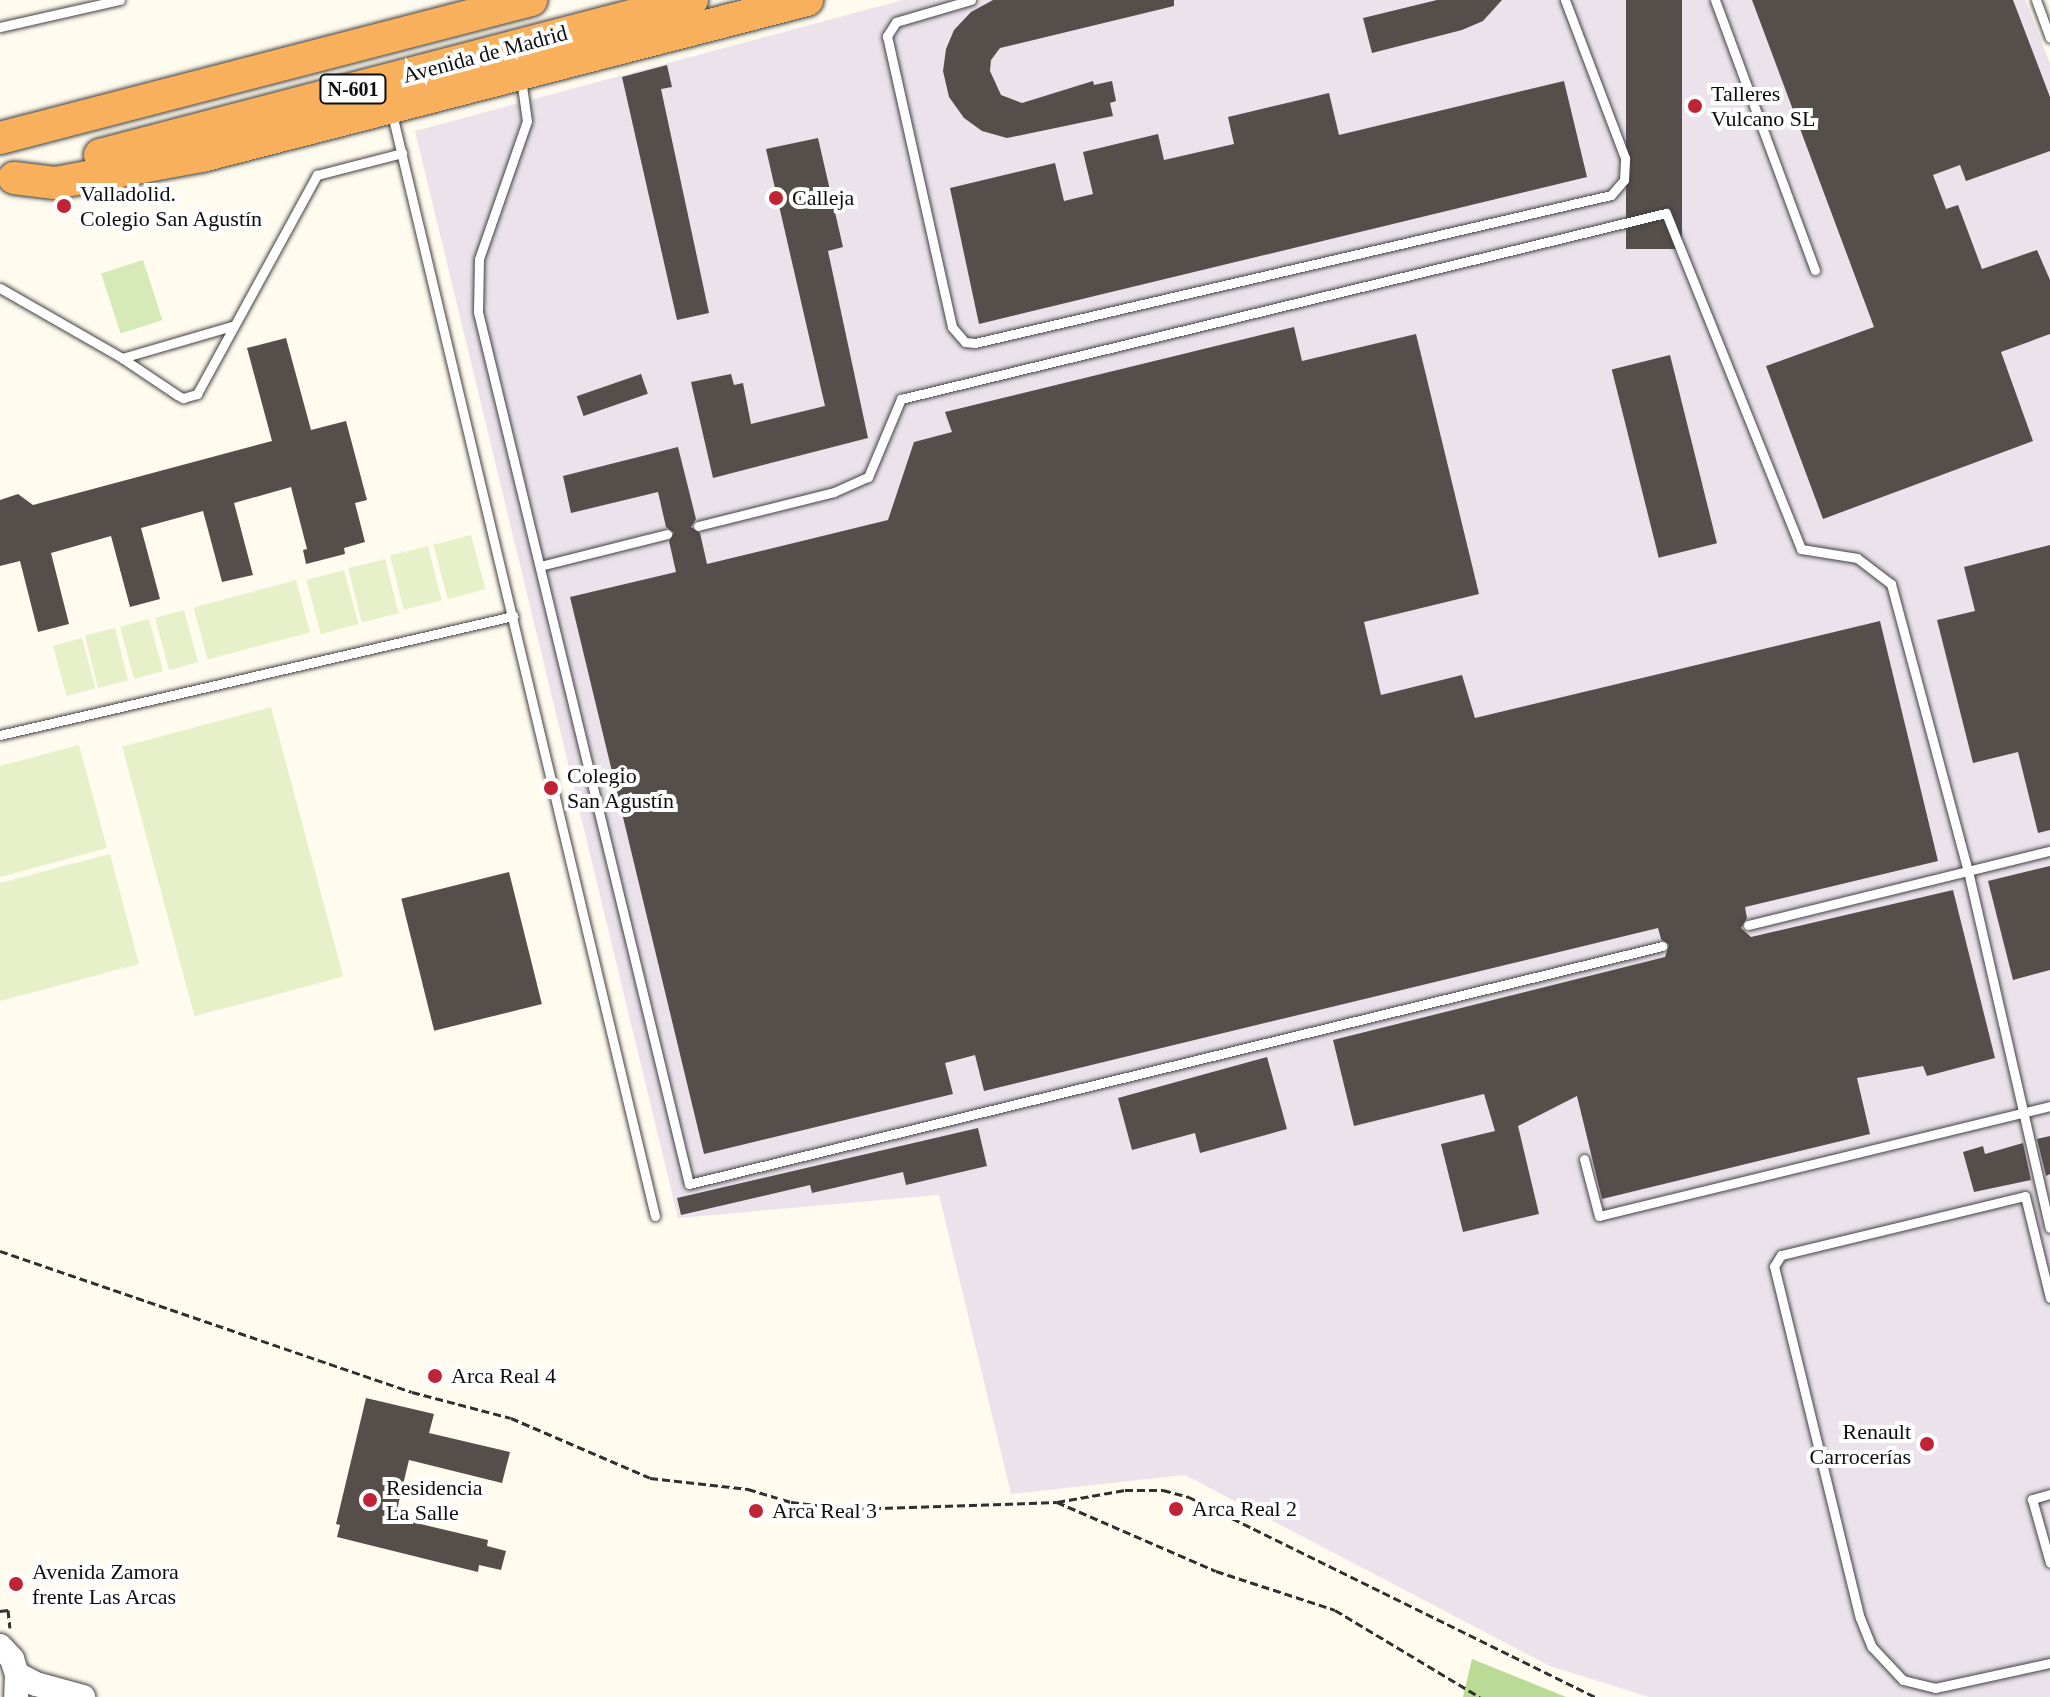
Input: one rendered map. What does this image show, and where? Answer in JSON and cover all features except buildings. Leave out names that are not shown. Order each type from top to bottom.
[{"type":"highway","name":"Avenida de Madrid","points":[[0,138],[531,0]]},
{"type":"highway","name":"Avenida de Madrid","points":[[7,180],[692,0]]},
{"type":"highway","points":[[7,180],[55,183],[202,156],[807,0]]},
{"type":"street","points":[[0,1646],[17,1685],[36,1684],[83,1697]]},
{"type":"lane","points":[[0,27],[120,0]]},
{"type":"lane","points":[[971,0],[896,22],[887,36],[952,327],[965,342],[975,343],[1611,195],[1624,180],[1625,158],[1565,0]]},
{"type":"lane","points":[[1715,0],[1815,270]]},
{"type":"lane","points":[[2036,0],[2050,38]]},
{"type":"lane","points":[[520,75],[527,121],[479,259],[478,312],[689,1184],[1662,946]]},
{"type":"lane","points":[[390,109],[655,1216]]},
{"type":"lane","points":[[0,288],[122,358],[177,395],[189,397],[200,389],[317,175],[402,153]]},
{"type":"lane","points":[[698,526],[834,492],[868,477],[901,399],[1666,213],[1801,549],[1857,558],[1891,584],[1968,871],[2050,1228]]},
{"type":"lane","points":[[122,358],[232,326]]},
{"type":"lane","points":[[540,566],[667,534]]},
{"type":"lane","points":[[0,735],[513,616]]},
{"type":"lane","points":[[1748,925],[2050,851]]},
{"type":"lane","points":[[1584,1159],[1599,1216],[2050,1106]]},
{"type":"lane","points":[[2050,1298],[2025,1196],[1781,1255],[1774,1266],[1860,1618],[1872,1647],[1903,1680],[1935,1688],[2050,1663]]},
{"type":"lane","points":[[2050,1494],[2032,1499],[2050,1563]]},
{"type":"path","points":[[0,1251],[412,1392],[511,1418],[650,1478],[748,1489],[791,1502],[849,1509],[1057,1502],[1125,1490],[1163,1490],[1189,1497],[1596,1697]]},
{"type":"path","points":[[1057,1502],[1216,1571],[1335,1610],[1480,1697]]},
{"type":"path","points":[[0,1611],[8,1610]]},
{"type":"shaded area","points":[[903,0],[2025,0],[2050,63],[2050,1697],[1649,1697],[1550,1666],[1185,1475],[1011,1494],[939,1195],[678,1218],[415,131]]},
{"type":"green space","points":[[143,260],[162,320],[121,334],[101,274]]},
{"type":"green space","points":[[471,535],[485,589],[448,599],[433,545]]},
{"type":"green space","points":[[428,546],[442,600],[404,610],[390,555]]},
{"type":"green space","points":[[385,559],[399,613],[362,623],[348,568]]},
{"type":"green space","points":[[344,570],[358,624],[321,634],[306,580]]},
{"type":"green space","points":[[296,580],[310,632],[208,660],[194,607]]},
{"type":"green space","points":[[184,610],[198,662],[169,670],[155,618]]},
{"type":"green space","points":[[149,619],[163,671],[134,679],[120,627]]},
{"type":"green space","points":[[115,628],[128,680],[98,688],[85,635]]},
{"type":"green space","points":[[82,638],[95,688],[66,696],[53,646]]},
{"type":"green space","points":[[271,707],[343,976],[194,1016],[122,747]]},
{"type":"green space","points":[[79,745],[107,848],[0,877],[0,766]]},
{"type":"green space","points":[[110,854],[139,964],[0,1001],[0,883]]},
{"type":"green space","points":[[1472,1659],[1566,1697],[1463,1697]]},
{"type":"place","name":"Talleres Vulcano SL","points":[[1695,106]]},
{"type":"place","name":"Calleja","points":[[776,198]]},
{"type":"place","name":"Valladolid. Colegio San Agustín","points":[[64,206]]},
{"type":"place","name":"Colegio San Agustín","points":[[551,788]]},
{"type":"place","name":"Arca Real 4","points":[[435,1376]]},
{"type":"place","name":"Renault Carrocerías","points":[[1927,1444]]},
{"type":"place","name":"Residencia La Salle","points":[[370,1500]]},
{"type":"place","name":"Arca Real 2","points":[[1176,1509]]},
{"type":"place","name":"Arca Real 3","points":[[756,1511]]},
{"type":"place","name":"Avenida Zamora frente Las Arcas","points":[[16,1584]]}]
